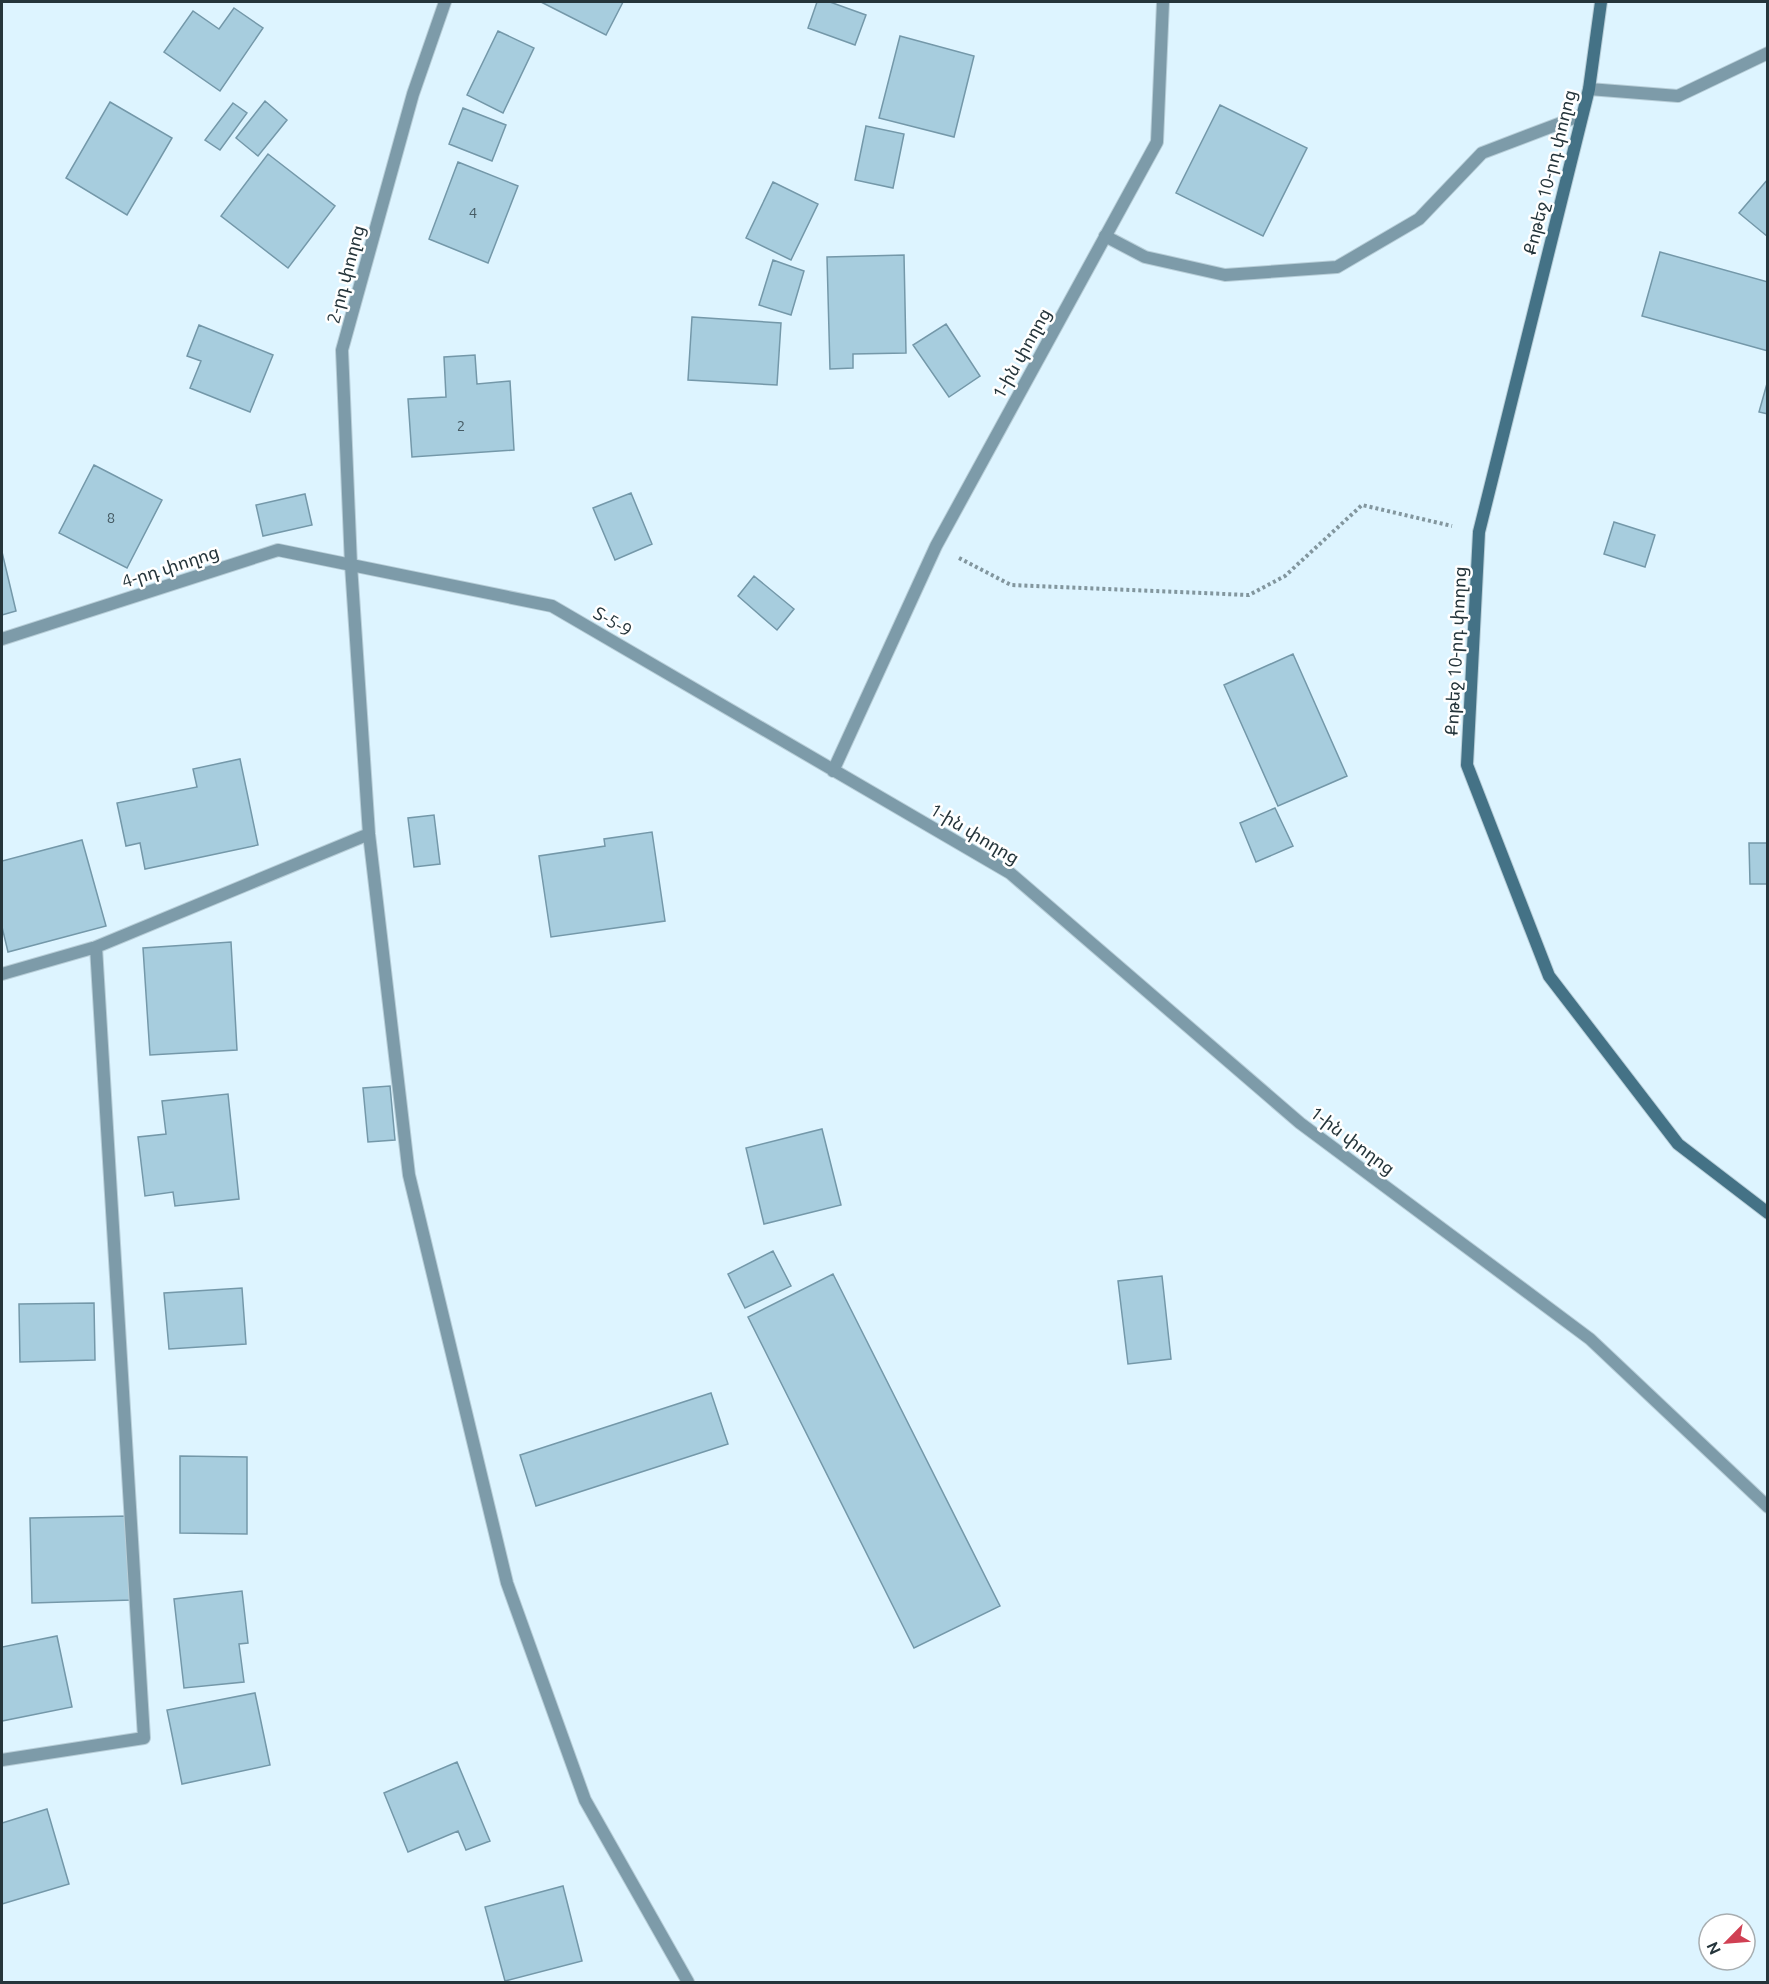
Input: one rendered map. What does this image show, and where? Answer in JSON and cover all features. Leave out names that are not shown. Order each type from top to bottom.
[{"type":"street","name":"2-րդ փողոց","points":[[445,2],[413,94],[342,350],[351,565],[369,834],[409,1175],[507,1583],[585,1800],[688,1983]]},
{"type":"street","name":"1-ին փողոց","points":[[1163,2],[1157,142],[936,546],[833,771],[1010,873],[1300,1124],[1590,1339],[1767,1507]]},
{"type":"street","name":"Քոթեջ 10-րդ փողոց","points":[[1601,2],[1588,89],[1479,532],[1467,765],[1549,976],[1678,1144],[1767,1213]]},
{"type":"street","points":[[1588,89],[1678,96],[1767,53]]},
{"type":"street","points":[[1105,236],[1145,257],[1225,275],[1337,267],[1419,219],[1482,153],[1582,115]]},
{"type":"street","name":"4-րդ փողոց","points":[[2,639],[278,550],[351,565]]},
{"type":"street","name":"Տ-5-9","points":[[351,565],[552,606],[833,771]]},
{"type":"street","points":[[2,974],[96,947],[369,834]]},
{"type":"street","points":[[2,1760],[144,1738],[96,947]]},
{"type":"path","points":[[936,546],[1011,585],[1249,595],[1286,576],[1362,505],[1479,532]]},
{"type":"building","points":[[541,2],[623,2],[606,35]]},
{"type":"building","points":[[817,2],[830,2],[866,15],[855,45],[808,28]]},
{"type":"building","points":[[234,8],[263,28],[220,91],[164,52],[193,11],[219,29]]},
{"type":"building","points":[[498,31],[534,48],[503,113],[467,95]]},
{"type":"building","points":[[900,36],[974,56],[954,137],[879,118]]},
{"type":"building","points":[[265,101],[287,120],[258,156],[236,138]]},
{"type":"building","points":[[110,102],[172,138],[127,215],[66,178]]},
{"type":"building","points":[[233,103],[247,113],[220,150],[205,140]]},
{"type":"building","points":[[1220,105],[1307,148],[1263,236],[1176,193]]},
{"type":"building","points":[[463,108],[506,125],[492,161],[449,144]]},
{"type":"building","points":[[866,126],[904,134],[893,188],[855,180]]},
{"type":"building","points":[[268,154],[335,206],[288,268],[221,216]]},
{"type":"building","points":[[458,162],[518,186],[488,263],[429,239]]},
{"type":"building","points":[[1768,179],[1768,237],[1739,213]]},
{"type":"building","points":[[773,182],[818,204],[791,260],[746,238]]},
{"type":"building","points":[[1660,252],[1768,282],[1768,351],[1642,316]]},
{"type":"building","points":[[904,255],[906,353],[853,354],[853,368],[830,369],[827,257]]},
{"type":"building","points":[[773,260],[804,271],[791,315],[759,305]]},
{"type":"building","points":[[692,317],[781,323],[777,385],[688,380]]},
{"type":"building","points":[[946,324],[980,376],[949,397],[913,345]]},
{"type":"building","points":[[199,325],[273,355],[250,412],[190,388],[201,361],[187,356]]},
{"type":"building","points":[[475,355],[477,384],[510,381],[514,450],[412,457],[408,399],[446,397],[444,357]]},
{"type":"building","points":[[1768,380],[1768,414],[1759,412]]},
{"type":"building","points":[[94,465],[162,500],[127,568],[59,533]]},
{"type":"building","points":[[631,493],[652,544],[615,560],[593,508]]},
{"type":"building","points":[[305,494],[312,525],[263,536],[256,505]]},
{"type":"building","points":[[1614,522],[1655,535],[1645,567],[1604,554]]},
{"type":"building","points":[[2,552],[16,611],[2,615]]},
{"type":"building","points":[[754,576],[794,609],[777,630],[738,596]]},
{"type":"building","points":[[1293,654],[1347,776],[1278,806],[1224,685]]},
{"type":"building","points":[[240,759],[258,845],[145,869],[140,843],[126,846],[117,803],[197,787],[193,769]]},
{"type":"building","points":[[1275,808],[1293,846],[1256,862],[1240,823]]},
{"type":"building","points":[[434,815],[440,864],[414,867],[408,818]]},
{"type":"building","points":[[652,832],[665,921],[551,937],[539,856],[605,846],[604,839]]},
{"type":"building","points":[[82,840],[106,926],[8,952],[2,927],[2,861]]},
{"type":"building","points":[[1749,843],[1768,843],[1768,884],[1750,884]]},
{"type":"building","points":[[231,942],[237,1050],[150,1055],[143,948]]},
{"type":"building","points":[[390,1086],[395,1140],[368,1142],[363,1088]]},
{"type":"building","points":[[228,1094],[239,1199],[175,1206],[173,1192],[145,1196],[138,1137],[166,1134],[162,1101]]},
{"type":"building","points":[[822,1129],[841,1205],[764,1224],[746,1148]]},
{"type":"building","points":[[773,1251],[791,1286],[745,1308],[728,1274]]},
{"type":"building","points":[[833,1274],[1000,1606],[914,1648],[748,1317]]},
{"type":"building","points":[[1162,1276],[1171,1359],[1128,1364],[1118,1281]]},
{"type":"building","points":[[242,1288],[246,1344],[169,1349],[164,1293]]},
{"type":"building","points":[[94,1303],[95,1360],[20,1362],[19,1304]]},
{"type":"building","points":[[711,1393],[728,1444],[536,1506],[520,1455]]},
{"type":"building","points":[[180,1456],[247,1457],[247,1534],[180,1533]]},
{"type":"building","points":[[130,1516],[132,1600],[32,1603],[30,1518]]},
{"type":"building","points":[[242,1591],[248,1643],[239,1644],[244,1682],[184,1688],[174,1599]]},
{"type":"building","points":[[57,1636],[72,1707],[2,1721],[2,1647]]},
{"type":"building","points":[[255,1693],[270,1765],[182,1784],[167,1710]]},
{"type":"building","points":[[457,1762],[490,1841],[466,1850],[458,1831],[408,1852],[384,1793]]},
{"type":"building","points":[[47,1809],[69,1884],[2,1904],[2,1823]]},
{"type":"building","points":[[563,1886],[582,1961],[505,1981],[485,1907]]}]
